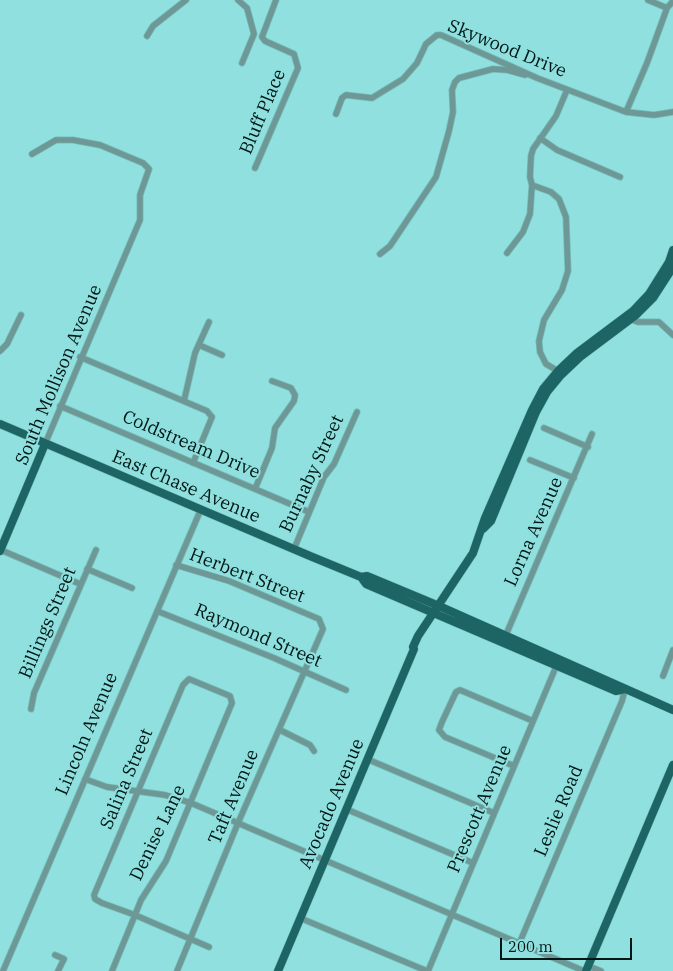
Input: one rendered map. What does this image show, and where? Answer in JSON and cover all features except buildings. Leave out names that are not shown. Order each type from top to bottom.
[{"type":"main road","points":[[482,531],[485,518],[543,389],[577,353],[632,311],[649,294],[669,262],[673,250]]},
{"type":"main road","points":[[482,531],[491,521],[536,412],[548,392],[561,375],[580,357],[630,319],[653,298],[673,266]]},
{"type":"main road","name":"East Chase Avenue","points":[[0,424],[361,577],[366,584],[558,662],[616,691],[625,689],[673,710]]},
{"type":"main road","name":"South Mollison Avenue","points":[[0,551],[45,444]]},
{"type":"main road","name":"Avocado Avenue","points":[[278,971],[418,636],[467,563],[482,531]]},
{"type":"main road","points":[[586,969],[673,765]]},
{"type":"street","points":[[147,36],[153,26],[186,0]]},
{"type":"street","points":[[238,0],[246,8],[254,34],[242,63]]},
{"type":"street","name":"Bluff Place","points":[[255,168],[298,68],[294,54],[262,38],[276,0]]},
{"type":"street","points":[[648,0],[667,8]]},
{"type":"street","points":[[626,112],[647,63],[667,8],[673,1]]},
{"type":"street","name":"Skywood Drive","points":[[336,114],[342,98],[346,94],[372,98],[403,79],[417,63],[426,44],[437,35],[481,52],[532,76],[626,112],[654,115],[673,112]]},
{"type":"street","points":[[380,254],[390,246],[436,177],[449,131],[453,112],[452,90],[457,80],[493,69],[532,76]]},
{"type":"street","points":[[507,254],[517,242],[527,224],[532,185],[530,156],[556,116],[567,90]]},
{"type":"street","points":[[540,138],[557,150],[620,177]]},
{"type":"street","name":"South Mollison Avenue","points":[[32,154],[56,140],[73,140],[100,145],[143,163],[149,170],[140,195],[140,220],[80,357],[45,444]]},
{"type":"street","points":[[532,185],[551,192],[558,199],[566,217],[568,271],[562,290],[544,320],[539,341],[540,352],[546,364],[558,371]]},
{"type":"street","points":[[0,351],[7,344],[21,315]]},
{"type":"street","points":[[630,319],[638,322],[659,322],[673,335]]},
{"type":"street","points":[[184,401],[198,345],[209,322]]},
{"type":"street","points":[[198,345],[222,355]]},
{"type":"street","points":[[80,357],[207,411],[212,417],[193,463]]},
{"type":"street","points":[[255,489],[272,448],[275,428],[294,401],[295,395],[291,388],[272,381]]},
{"type":"street","name":"Coldstream Drive","points":[[60,406],[309,512]]},
{"type":"street","name":"Burnaby Street","points":[[294,549],[309,512],[357,412]]},
{"type":"street","points":[[544,428],[588,447]]},
{"type":"street","name":"Lorna Avenue","points":[[504,639],[592,434]]},
{"type":"street","points":[[530,460],[574,478]]},
{"type":"street","name":"Lincoln Avenue","points":[[3,971],[201,510]]},
{"type":"street","name":"Billings Street","points":[[31,709],[34,693],[96,550]]},
{"type":"street","points":[[0,551],[80,584]]},
{"type":"street","name":"Herbert Street","points":[[176,565],[193,572],[229,581],[319,619],[323,629],[320,636]]},
{"type":"street","points":[[87,570],[132,588]]},
{"type":"street","name":"Raymond Street","points":[[157,612],[305,670],[346,690]]},
{"type":"street","name":"Taft Avenue","points":[[177,971],[238,824],[320,636]]},
{"type":"street","points":[[663,676],[673,650]]},
{"type":"street","name":"Prescott Avenue","points":[[427,971],[558,662]]},
{"type":"street","name":"Denise Lane","points":[[112,971],[142,899],[166,861],[231,707],[232,700],[230,696],[189,679],[183,685]]},
{"type":"street","name":"Salina Street","points":[[135,915],[95,899],[98,885],[183,685]]},
{"type":"street","name":"Leslie Road","points":[[519,944],[622,701],[625,689]]},
{"type":"street","points":[[514,766],[445,737],[440,730],[442,724],[456,692],[464,691],[533,721]]},
{"type":"street","points":[[280,730],[310,745],[314,751]]},
{"type":"street","points":[[367,759],[494,813]]},
{"type":"street","points":[[84,779],[107,787],[165,795],[191,803],[519,944],[586,969],[600,971]]},
{"type":"street","points":[[346,809],[473,863]]},
{"type":"street","points":[[135,915],[208,947]]},
{"type":"street","points":[[300,918],[427,971]]},
{"type":"street","points":[[56,955],[64,959],[58,971]]}]
